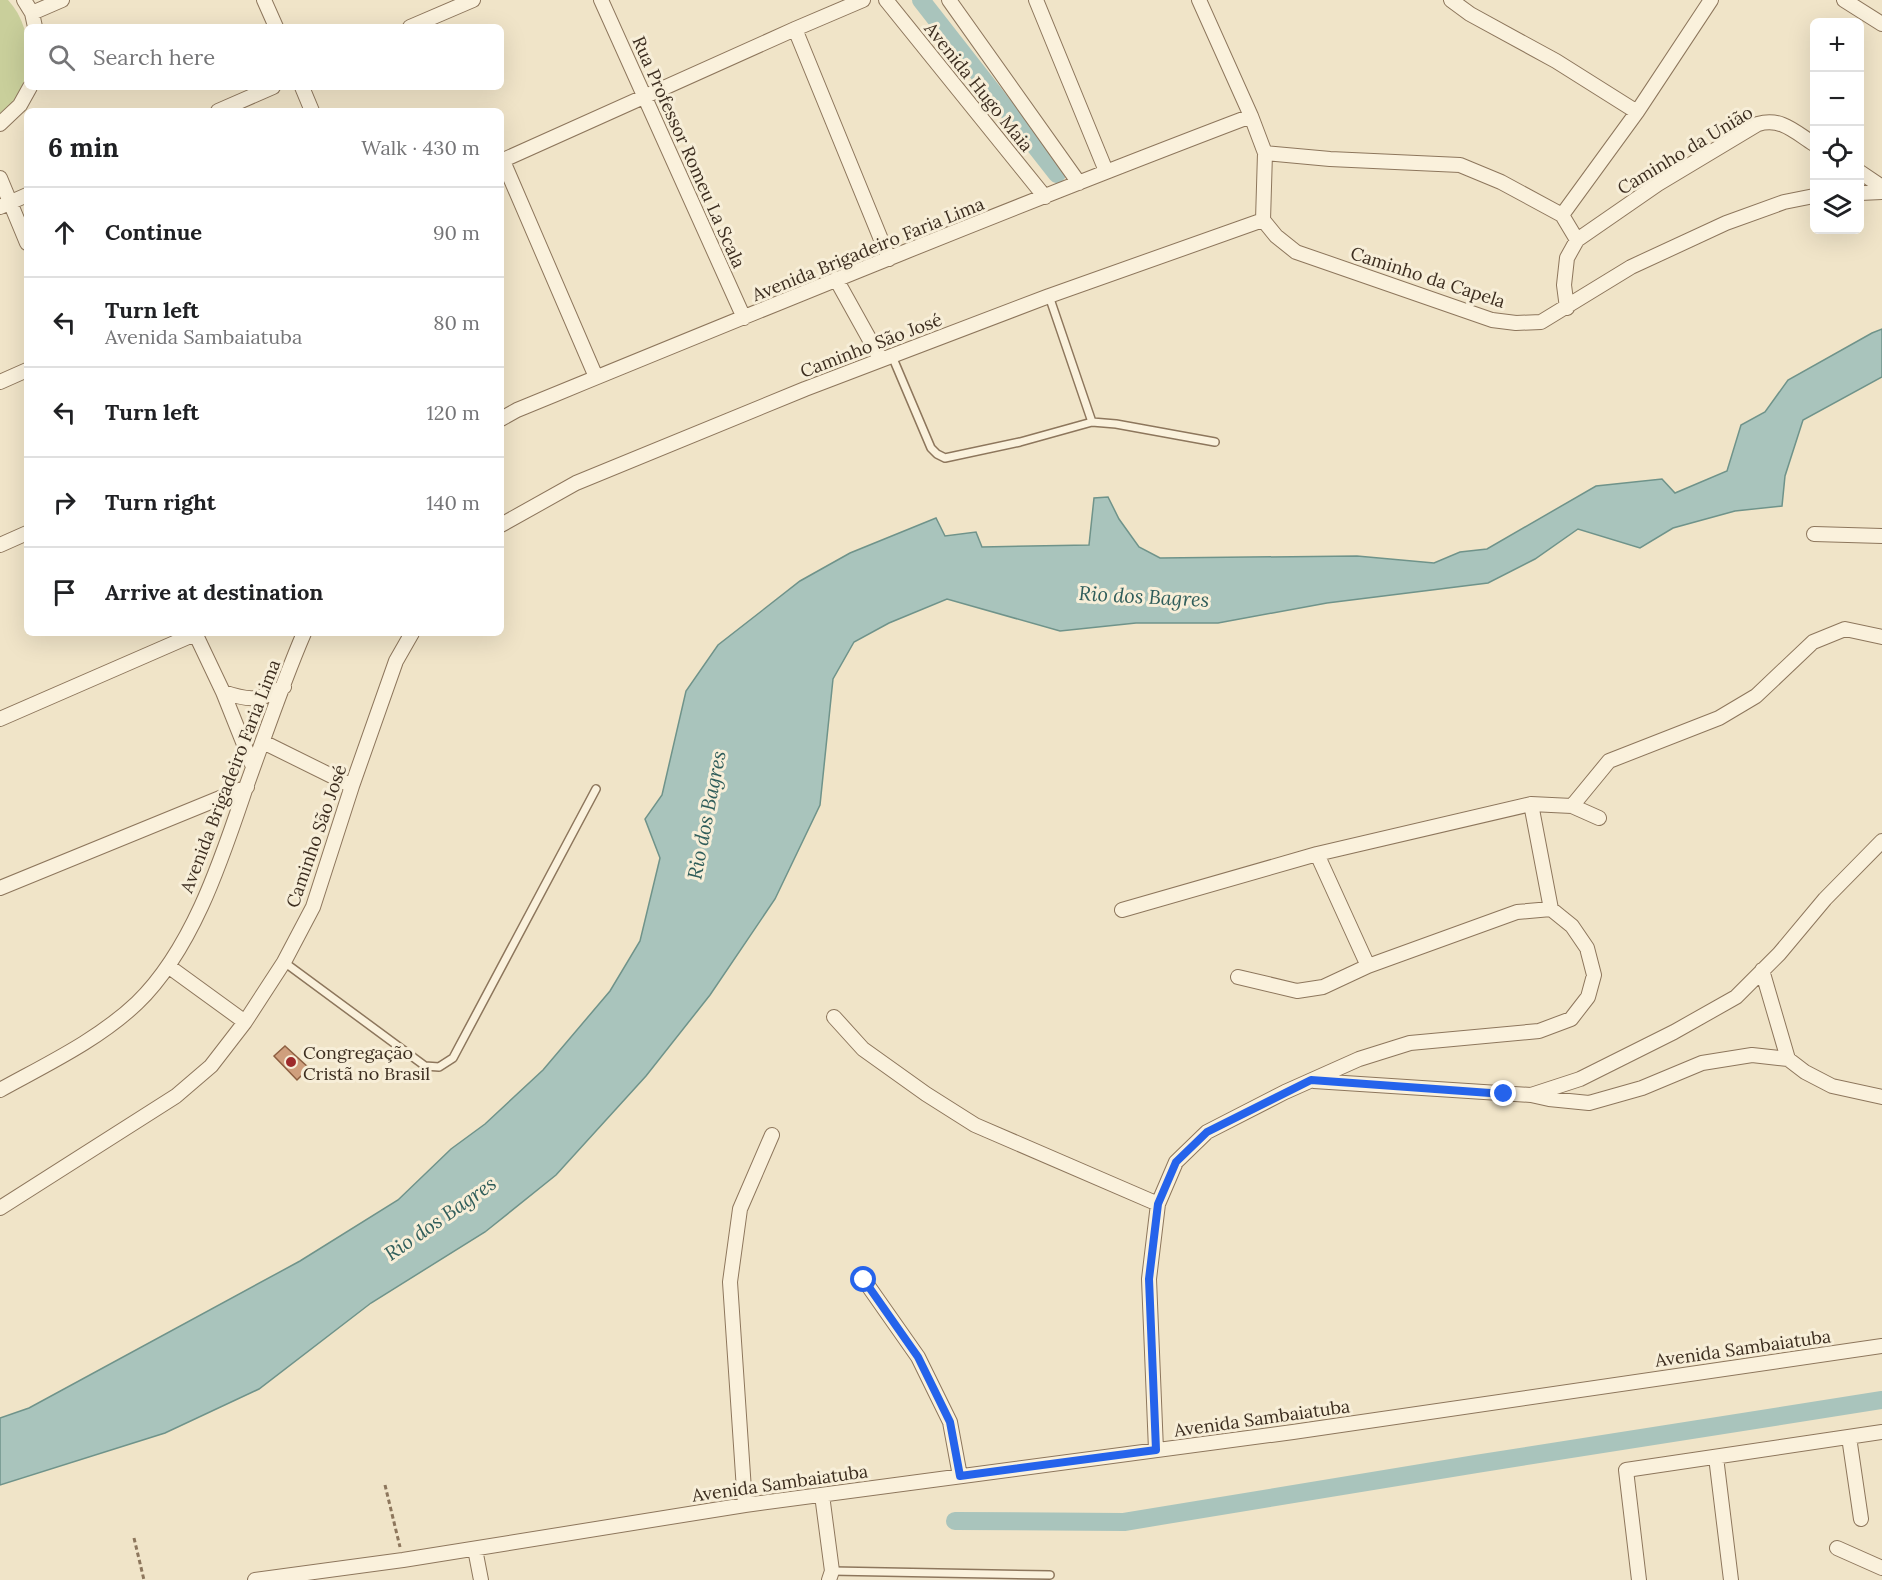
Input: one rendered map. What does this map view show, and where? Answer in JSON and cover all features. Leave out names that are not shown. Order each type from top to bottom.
[{"type":"street","points":[[24,0],[34,20],[62,0]]},
{"type":"street","points":[[264,0],[275,24]]},
{"type":"street","points":[[417,24],[473,0]]},
{"type":"street","name":"Rua Professor Romeu La Scala","points":[[601,0],[744,318]]},
{"type":"street","points":[[504,160],[863,0]]},
{"type":"street","name":"Avenida Hugo Maia","points":[[886,0],[1045,197]]},
{"type":"street","name":"Avenida Hugo Maia","points":[[949,0],[1079,183]]},
{"type":"street","points":[[1036,0],[1106,171]]},
{"type":"street","points":[[1199,0],[1265,153],[1263,219]]},
{"type":"street","points":[[1451,0],[1470,14],[1556,61],[1636,112]]},
{"type":"street","points":[[1562,215],[1636,112],[1710,0]]},
{"type":"street","points":[[1844,0],[1880,19]]},
{"type":"street","points":[[795,29],[889,259]]},
{"type":"street","points":[[0,124],[20,105],[28,90]]},
{"type":"street","points":[[225,108],[266,90]]},
{"type":"street","points":[[303,90],[311,108]]},
{"type":"street","name":"Avenida Brigadeiro Faria Lima","points":[[504,417],[596,377],[836,279],[1106,171],[1251,117]]},
{"type":"street","name":"Caminho da União","points":[[1576,240],[1658,184],[1758,124],[1770,121],[1780,123],[1810,141]]},
{"type":"street","points":[[1265,153],[1330,159],[1460,165],[1501,182],[1562,215],[1576,240],[1567,258],[1564,285],[1566,308]]},
{"type":"street","points":[[504,166],[596,377]]},
{"type":"street","points":[[1864,175],[1882,187]]},
{"type":"street","points":[[0,178],[5,205],[24,238]]},
{"type":"street","points":[[1864,193],[1882,192]]},
{"type":"street","points":[[5,205],[24,196]]},
{"type":"street","name":"Caminho da Capela","points":[[1263,219],[1276,236],[1296,252],[1492,320],[1516,323],[1541,322],[1631,267],[1726,223],[1784,202],[1810,197]]},
{"type":"street","name":"Caminho São José","points":[[504,523],[576,483],[805,389],[1049,296],[1263,219]]},
{"type":"street","points":[[836,279],[887,358]]},
{"type":"street","points":[[0,382],[24,371]]},
{"type":"street","points":[[0,545],[24,534]]},
{"type":"street","points":[[1814,534],[1882,536]]},
{"type":"street","points":[[1572,806],[1609,762],[1719,718],[1755,696],[1813,642],[1845,629],[1882,637]]},
{"type":"street","points":[[0,719],[188,636]]},
{"type":"street","points":[[196,636],[223,692],[253,767]]},
{"type":"street","name":"Avenida Brigadeiro Faria Lima","points":[[0,1090],[90,1040],[137,1002],[168,966],[196,915],[220,862],[262,742],[303,636]]},
{"type":"street","name":"Caminho São José","points":[[0,1208],[176,1096],[211,1066],[245,1022],[284,962],[313,907],[396,661],[410,636]]},
{"type":"street","points":[[223,692],[245,699],[264,698],[284,687]]},
{"type":"street","points":[[262,742],[352,786]]},
{"type":"street","points":[[0,888],[247,787]]},
{"type":"street","points":[[1156,1450],[1149,1279],[1158,1204],[1176,1162],[1207,1132],[1311,1080],[1359,1059],[1410,1043],[1539,1031],[1571,1019],[1588,997],[1594,975],[1587,948],[1572,926],[1551,909],[1531,804]]},
{"type":"street","points":[[1122,909],[1317,854],[1531,804],[1572,806],[1599,818]]},
{"type":"street","points":[[1531,1095],[1580,1079],[1674,1032],[1736,997],[1825,899],[1882,841]]},
{"type":"street","points":[[1317,854],[1368,966]]},
{"type":"street","points":[[1238,977],[1297,991],[1323,987],[1368,966],[1517,912],[1551,909]]},
{"type":"street","points":[[168,966],[245,1022]]},
{"type":"street","points":[[1762,970],[1788,1059]]},
{"type":"street","points":[[834,1017],[863,1049],[926,1094],[975,1125],[1158,1204]]},
{"type":"street","points":[[1311,1080],[1531,1095],[1589,1103],[1642,1088],[1702,1063],[1752,1055],[1788,1059],[1805,1072],[1832,1086],[1882,1097]]},
{"type":"street","points":[[746,1505],[730,1282],[740,1209],[772,1135]]},
{"type":"street","points":[[864,1280],[918,1357],[950,1422],[960,1476]]},
{"type":"street","name":"Avenida Sambaiatuba","points":[[255,1580],[403,1560],[746,1505],[1305,1430],[1882,1346]]},
{"type":"street","points":[[1639,1580],[1626,1470],[1882,1432]]},
{"type":"street","points":[[1849,1437],[1861,1519]]},
{"type":"street","points":[[1716,1456],[1731,1580]]},
{"type":"street","points":[[822,1495],[830,1575]]},
{"type":"street","points":[[1837,1548],[1882,1568]]},
{"type":"street","points":[[475,1549],[481,1580]]},
{"type":"lane","points":[[1049,296],[1092,422]]},
{"type":"lane","points":[[887,358],[931,448],[945,458],[1020,442],[1092,422],[1116,424],[1215,442]]},
{"type":"lane","points":[[284,962],[425,1066],[439,1066],[453,1058],[596,789]]},
{"type":"lane","points":[[830,1575],[1050,1575]]},
{"type":"path","points":[[385,1485],[403,1560]]},
{"type":"path","points":[[134,1538],[144,1580]]},
{"type":"green space","points":[[0,0],[8,0],[24,28],[24,81],[12,105],[0,117]]},
{"type":"water","name":"Rio dos Bagres","points":[[1882,329],[1882,377],[1803,420],[1785,476],[1782,506],[1735,511],[1673,528],[1640,548],[1578,529],[1535,559],[1488,583],[1327,603],[1218,623],[1136,623],[1060,631],[947,599],[889,623],[854,642],[833,679],[820,805],[775,899],[710,995],[646,1076],[556,1175],[485,1232],[371,1303],[259,1389],[165,1433],[0,1485],[0,1418],[29,1408],[300,1261],[398,1200],[451,1149],[485,1124],[543,1070],[610,991],[640,941],[660,858],[645,819],[662,795],[686,691],[718,645],[800,581],[850,553],[936,518],[945,536],[976,532],[982,547],[1089,545],[1094,498],[1108,497],[1119,519],[1139,547],[1160,558],[1357,556],[1434,563],[1460,552],[1487,549],[1596,486],[1662,479],[1675,493],[1727,471],[1741,425],[1765,412],[1788,380]]},
{"type":"building","name":"Congregação Cristã no Brasil","points":[[285,1046],[309,1068],[297,1080],[274,1056]]},
{"type":"waterway","points":[[921,0],[1057,174]]},
{"type":"waterway","points":[[955,1521],[1124,1522],[1882,1400]]},
{"type":"place","name":"Congregação Cristã no Brasil","points":[[291,1062]]},
{"type":"route","points":[[864,1280],[918,1357],[950,1422],[960,1476],[1156,1450],[1149,1279],[1158,1204],[1176,1162],[1207,1132],[1311,1080],[1504,1094]]}]
